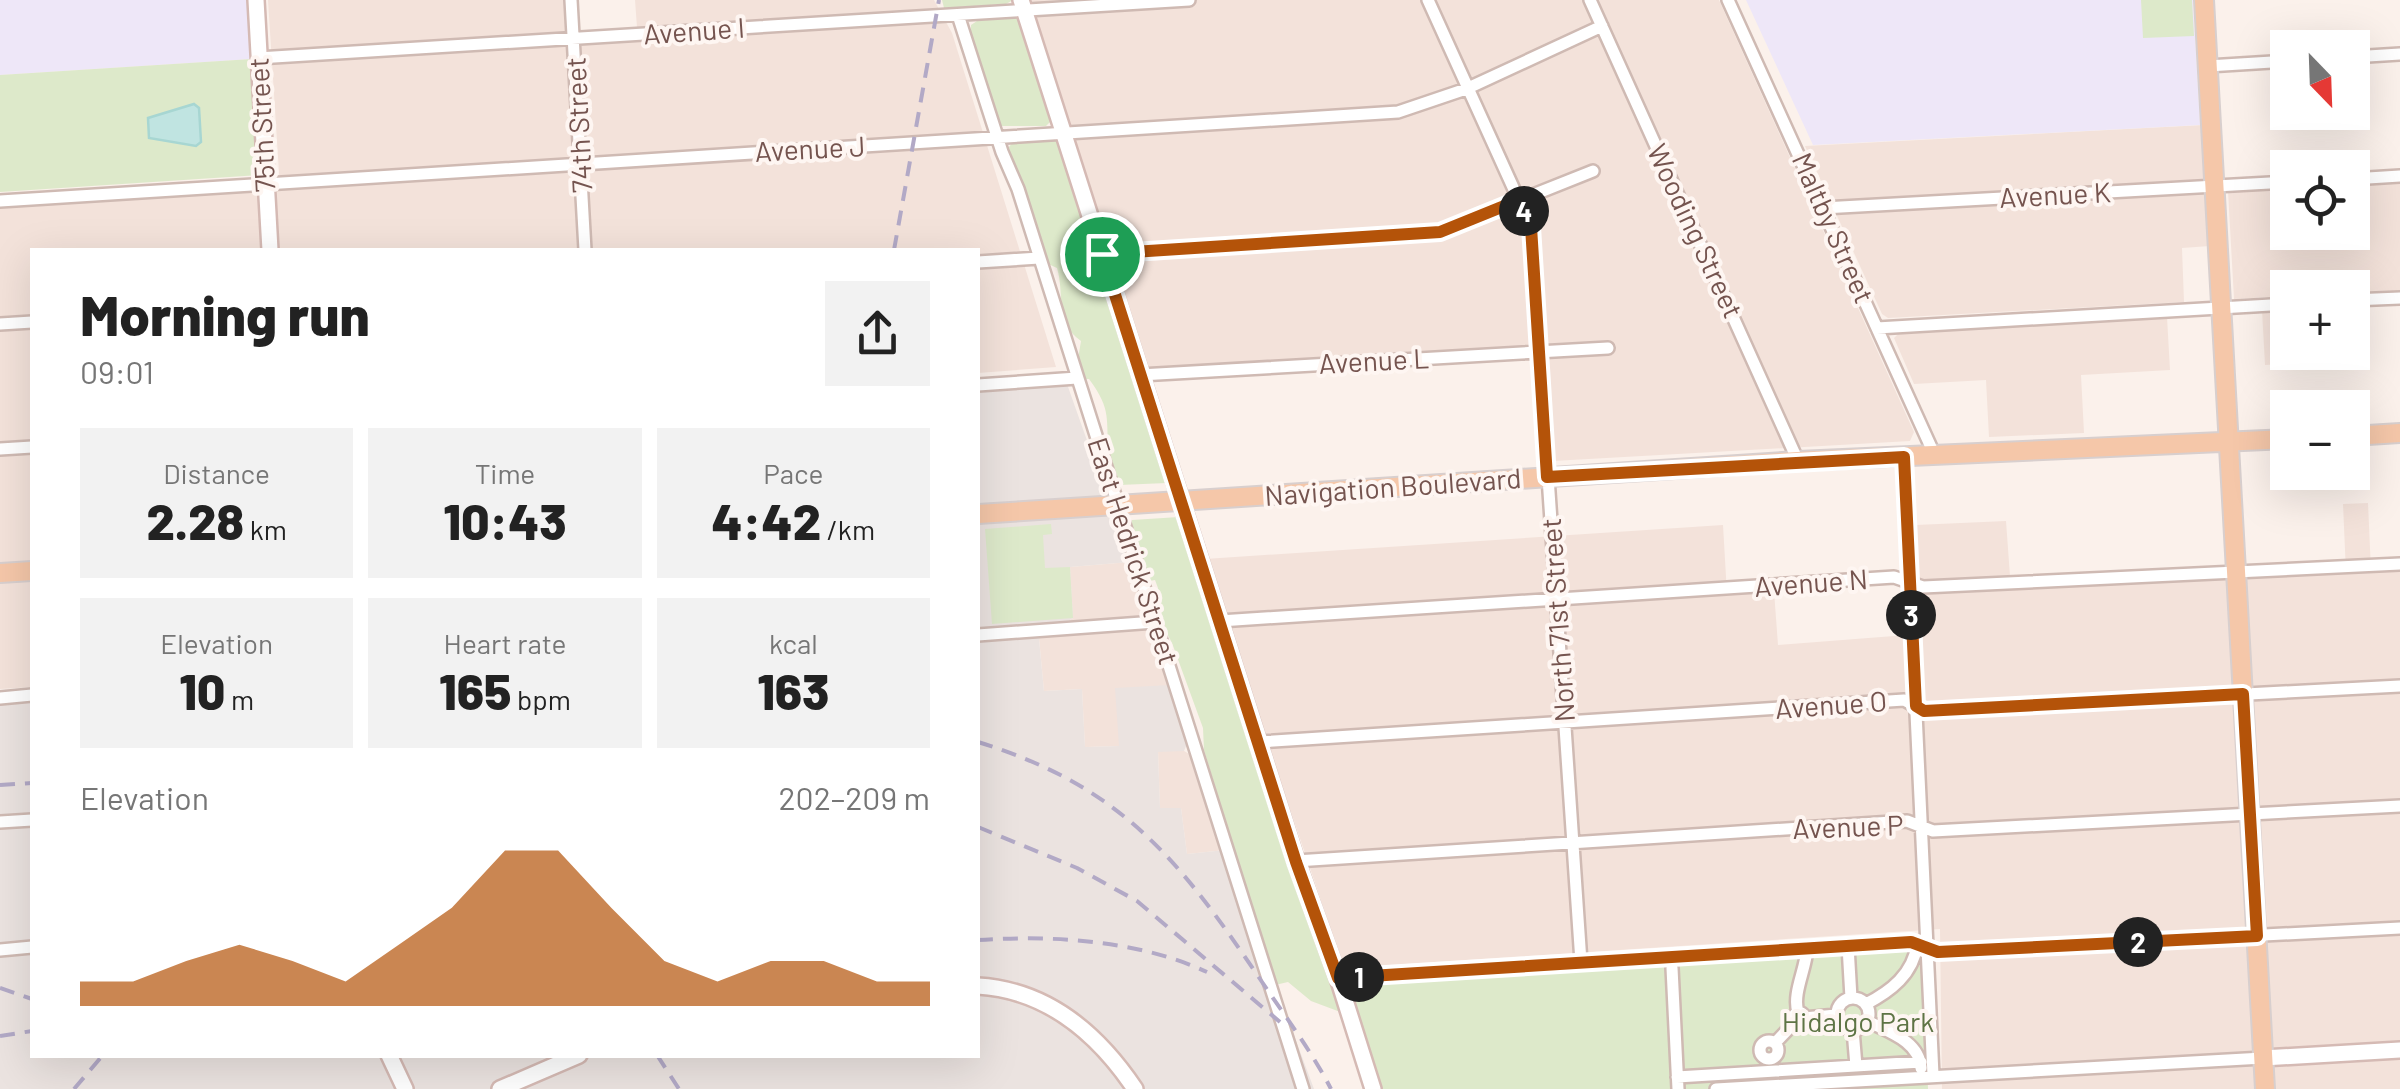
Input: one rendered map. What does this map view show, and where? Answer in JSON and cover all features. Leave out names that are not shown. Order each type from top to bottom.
[{"type":"main road","points":[[2204,0],[2265,1089]]},
{"type":"main road","points":[[2370,435],[2400,434]]},
{"type":"main road","name":"Navigation Boulevard","points":[[980,514],[1798,462],[2270,439]]},
{"type":"main road","points":[[0,573],[30,571]]},
{"type":"street","name":"75th Street","points":[[256,0],[270,248]]},
{"type":"street","name":"74th Street","points":[[571,0],[585,248]]},
{"type":"street","name":"Avenue I","points":[[258,58],[958,15],[1023,5],[1188,0]]},
{"type":"street","name":"North 71st Street","points":[[1428,0],[1531,227],[1581,962]]},
{"type":"street","name":"Wooding Street","points":[[1590,0],[1798,462]]},
{"type":"street","name":"Maltby Street","points":[[1728,0],[1936,457]]},
{"type":"street","points":[[1023,5],[1296,862],[1373,1089]]},
{"type":"street","name":"East Hedrick Street","points":[[958,15],[996,136],[1018,190],[1303,1089]]},
{"type":"street","name":"Avenue J","points":[[0,201],[1398,112],[1466,89],[1602,26]]},
{"type":"street","points":[[2370,56],[2400,54]]},
{"type":"street","points":[[2208,66],[2270,62]]},
{"type":"street","points":[[1102,254],[1440,232],[1593,171]]},
{"type":"street","points":[[2370,177],[2400,176]]},
{"type":"street","name":"Avenue K","points":[[1824,208],[2270,183]]},
{"type":"street","points":[[980,262],[1039,258]]},
{"type":"street","points":[[2370,299],[2400,298]]},
{"type":"street","points":[[1877,328],[2270,305]]},
{"type":"street","points":[[0,324],[30,322]]},
{"type":"street","name":"Avenue L","points":[[1140,376],[1608,348]]},
{"type":"street","points":[[980,385],[1077,378]]},
{"type":"street","points":[[0,449],[30,447]]},
{"type":"street","points":[[1904,457],[1922,826],[1925,1071]]},
{"type":"street","name":"Avenue N","points":[[1220,621],[1894,578],[1923,588],[2400,564]]},
{"type":"street","points":[[980,634],[1155,622]]},
{"type":"street","name":"Avenue O","points":[[1259,742],[1904,700],[1924,711],[2400,686]]},
{"type":"street","points":[[0,698],[30,695]]},
{"type":"street","name":"Avenue P","points":[[1296,862],[1907,821],[1934,831],[2400,806]]},
{"type":"street","points":[[0,822],[30,820]]},
{"type":"street","points":[[1338,978],[1848,946],[1922,946],[1938,952],[2400,928]]},
{"type":"street","points":[[1848,946],[1851,998]]},
{"type":"street","points":[[1866,1004],[1900,981],[1922,946]]},
{"type":"street","points":[[0,950],[30,948]]},
{"type":"street","points":[[1799,1018],[1796,999],[1807,949]]},
{"type":"street","points":[[1672,968],[1678,1083],[1856,1066],[1925,1071]]},
{"type":"street","points":[[980,986],[1020,994],[1075,1020],[1112,1056],[1135,1089]]},
{"type":"street","points":[[1866,1004],[1851,998],[1841,1002],[1836,1015],[1842,1027],[1853,1030],[1867,1022]]},
{"type":"street","points":[[1866,1004],[1867,1022]]},
{"type":"street","points":[[1774,1043],[1799,1018],[1836,1015]]},
{"type":"street","points":[[1867,1022],[1906,1042],[1925,1071]]},
{"type":"street","points":[[1853,1030],[1856,1066]]},
{"type":"street","points":[[1716,1089],[1925,1071],[2400,1050]]},
{"type":"street","points":[[390,1058],[406,1089]]},
{"type":"street","points":[[500,1089],[572,1058]]},
{"type":"shaded area","points":[[0,0],[248,0],[252,59],[0,75]]},
{"type":"shaded area","points":[[268,0],[565,0],[568,46],[638,41],[635,0],[934,0],[952,33],[1056,367],[980,373],[980,248],[30,248],[30,687],[0,689],[0,207],[280,188]]},
{"type":"shaded area","points":[[1025,0],[1719,0],[1914,432],[1910,441],[1553,461],[1544,345],[1144,369]]},
{"type":"shaded area","points":[[1746,0],[2193,0],[2200,125],[1813,145]]},
{"type":"shaded area","points":[[2204,125],[2210,246],[2182,248],[2184,302],[1888,318],[1882,314],[1805,146]]},
{"type":"shaded area","points":[[2400,182],[2400,291],[2370,292],[2370,270],[2270,270],[2270,297],[2234,299],[2228,191],[2270,189],[2270,250],[2370,250],[2370,183]]},
{"type":"shaded area","points":[[2262,311],[2270,311],[2270,365],[2265,365]]},
{"type":"shaded area","points":[[2167,317],[2170,370],[2081,375],[2084,433],[1989,437],[1986,380],[1914,384],[1894,338],[1901,331]]},
{"type":"shaded area","points":[[1067,384],[1130,562],[1070,567],[1073,618],[1039,639],[1044,691],[1082,689],[1085,747],[1119,746],[1115,688],[1170,685],[1189,739],[1184,751],[1158,752],[1160,808],[1181,808],[1187,854],[1225,850],[1314,1089],[0,1089],[0,704],[30,702],[30,1058],[980,1058],[980,392]]},
{"type":"shaded area","points":[[2368,503],[2371,571],[2400,570],[2400,1089],[1942,1089],[1940,929],[1344,968],[1205,559],[1723,525],[1727,594],[1774,591],[1778,645],[1920,634],[1916,525],[2006,521],[2011,590],[2346,573],[2343,504]]},
{"type":"shaded area","points":[[1130,562],[1170,685],[1120,746],[1085,747],[1082,689],[1044,691],[1039,638],[1073,618],[1070,567]]},
{"type":"shaded area","points":[[1158,751],[1184,751],[1193,756],[1225,850],[1187,854],[1181,808],[1160,809]]},
{"type":"green space","points":[[942,0],[1013,0],[1006,4],[944,8]]},
{"type":"green space","points":[[2141,0],[2192,0],[2194,36],[2143,38]]},
{"type":"green space","points":[[980,19],[1020,19],[1054,118],[1046,126],[1000,126],[971,33],[971,25]]},
{"type":"green space","points":[[252,59],[259,175],[0,192],[0,75]]},
{"type":"green space","points":[[1058,140],[1169,478],[1167,483],[1119,485],[1110,458],[1105,408],[1097,390],[1089,379],[1084,379],[1078,359],[1081,341],[1064,316],[1057,268],[1046,263],[1010,156],[1013,142]]},
{"type":"green space","points":[[1179,517],[1343,1013],[1311,1001],[1288,982],[1275,985],[1204,750],[1203,728],[1158,616],[1158,588],[1155,580],[1150,581],[1130,527],[1132,520]]},
{"type":"green space","points":[[1051,524],[1052,534],[1043,535],[1045,568],[1070,567],[1073,618],[992,624],[985,529]]},
{"type":"green space","name":"Hidalgo Park","points":[[1923,950],[1928,1089],[1378,1089],[1347,995],[1353,986]]},
{"type":"water","points":[[194,104],[199,108],[201,142],[196,146],[149,138],[148,118]]},
{"type":"railway","points":[[894,248],[939,0]]},
{"type":"railway","points":[[980,743],[1071,781],[1142,832],[1173,863],[1230,936],[1331,1089]]},
{"type":"railway","points":[[0,785],[30,783]]},
{"type":"railway","points":[[980,828],[1077,868],[1137,901],[1280,1022]]},
{"type":"railway","points":[[980,940],[1065,939],[1124,946],[1207,972]]},
{"type":"railway","points":[[0,988],[30,998]]},
{"type":"railway","points":[[0,1036],[30,1031]]},
{"type":"railway","points":[[74,1089],[100,1058]]},
{"type":"railway","points":[[659,1058],[679,1089]]},
{"type":"route","points":[[1519,200],[1531,227],[1547,477],[1904,457],[1916,706],[1924,711],[2243,694],[2257,936],[1938,952],[1911,942],[1338,978],[1296,862],[1102,254],[1440,232],[1519,200]]}]
